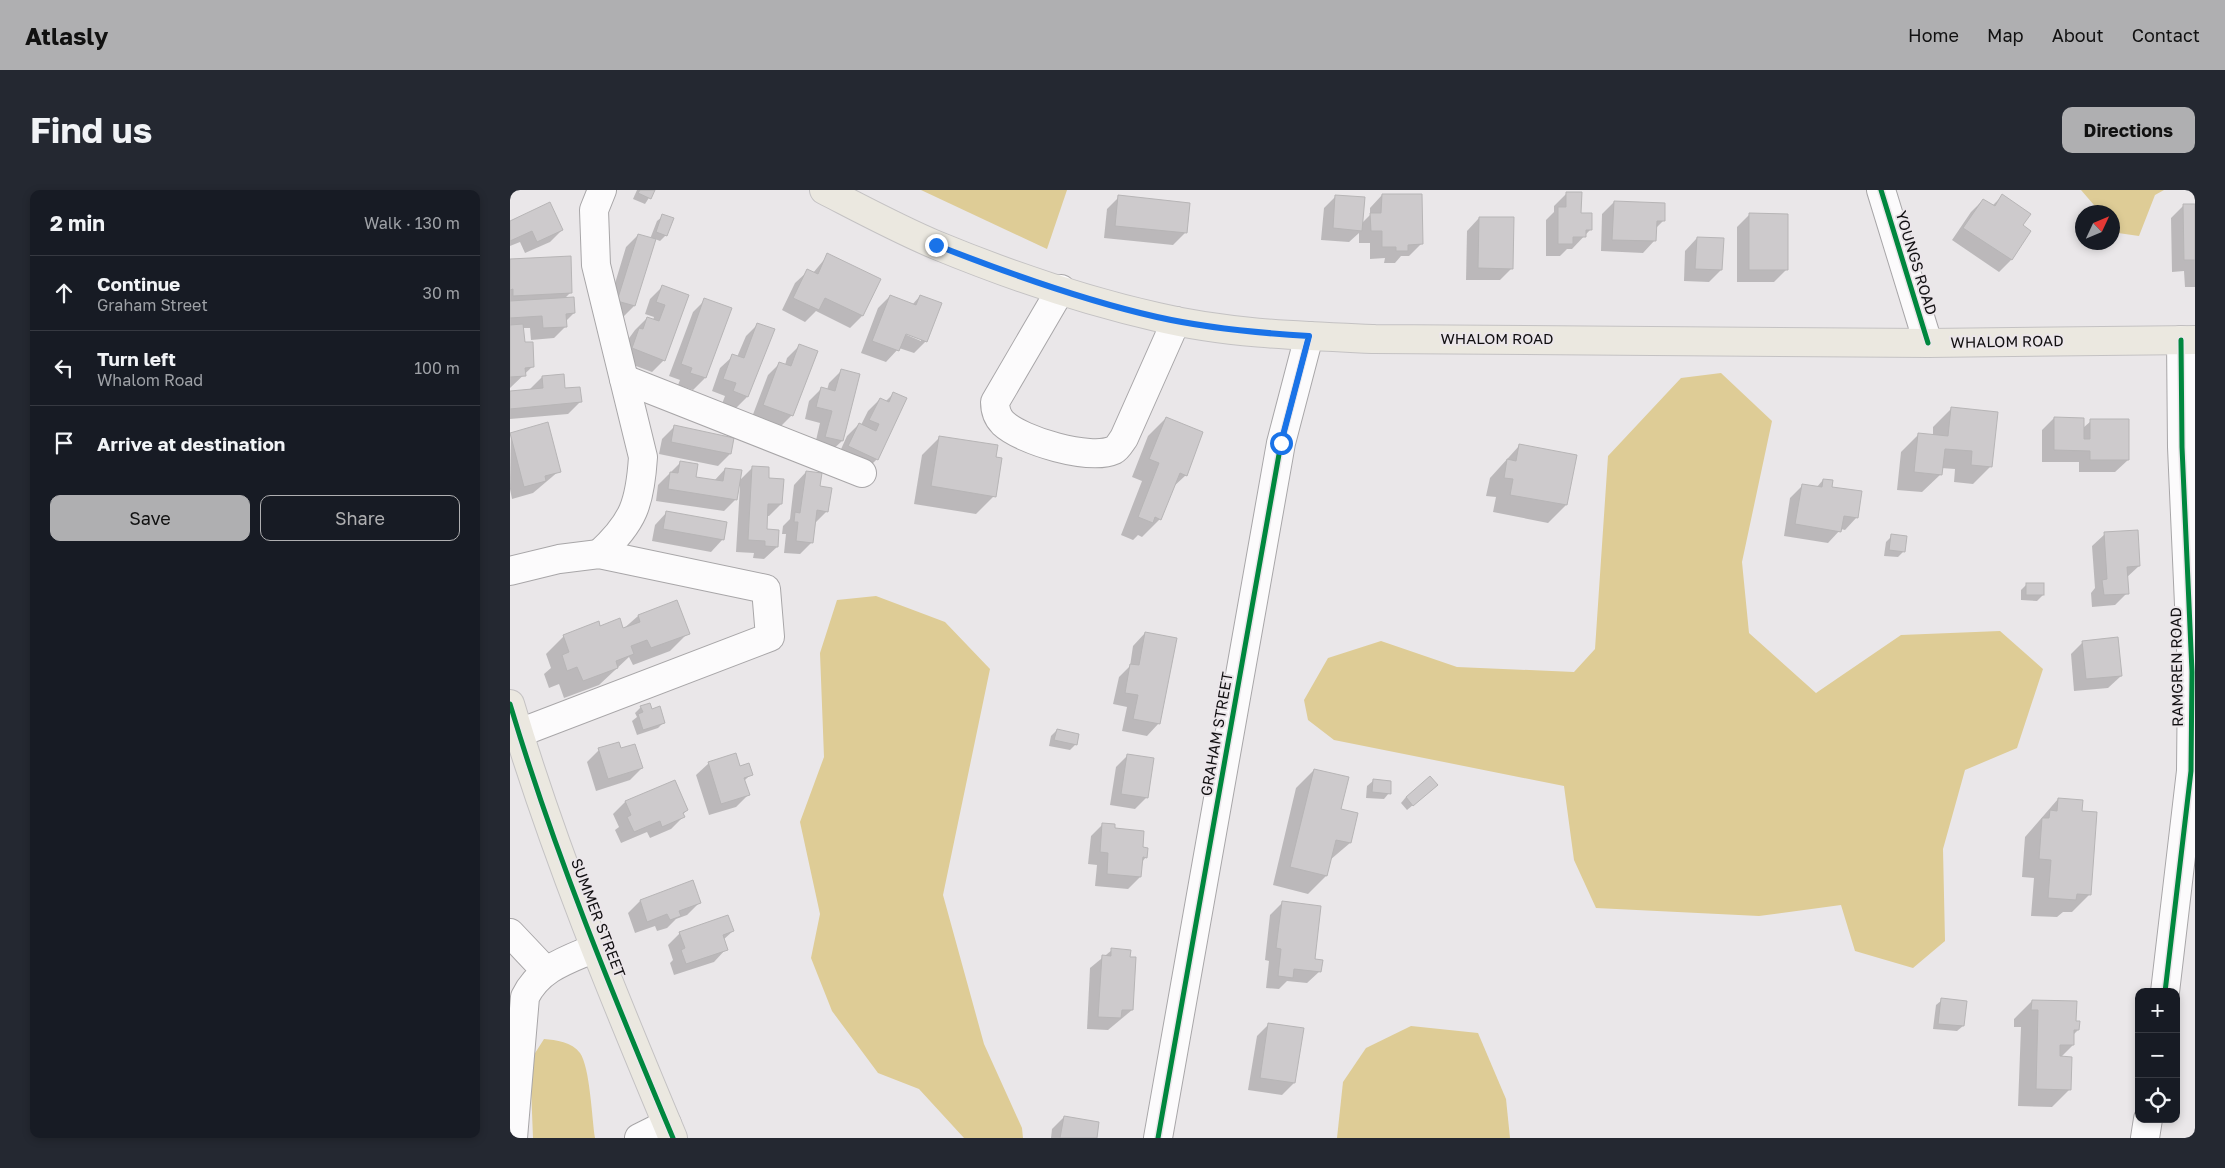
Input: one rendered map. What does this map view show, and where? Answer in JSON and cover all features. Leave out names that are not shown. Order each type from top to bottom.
[{"type":"main road","name":"WHALOM ROAD","points":[[824,190],[936,245],[1061,289],[1123,308],[1176,321],[1225,328],[1309,336],[1386,339],[1928,343],[2188,340]]},
{"type":"main road","name":"SUMMER STREET","points":[[510,704],[546,819],[595,948],[670,1131]]},
{"type":"street","points":[[599,554],[615,539],[632,516],[641,488],[643,457],[598,279],[594,250],[594,210],[602,190]]},
{"type":"street","name":"YOUNGS ROAD","points":[[1881,190],[1928,343]]},
{"type":"street","points":[[1061,289],[995,402],[995,410],[1003,423],[1028,438],[1074,451],[1097,453],[1115,449],[1124,438],[1176,321]]},
{"type":"street","name":"GRAHAM STREET","points":[[1158,1138],[1281,443],[1309,336]]},
{"type":"street","name":"RAMGREN ROAD","points":[[2164,988],[2191,770],[2192,672],[2182,447],[2188,340]]},
{"type":"street","points":[[624,379],[862,473]]},
{"type":"street","points":[[510,571],[559,559],[599,554],[766,589],[770,637],[519,733]]},
{"type":"street","points":[[510,933],[546,970]]},
{"type":"street","points":[[512,1138],[525,997],[536,979],[546,970],[595,948]]},
{"type":"street","points":[[2145,1138],[2147,1123]]},
{"type":"street","points":[[639,1138],[670,1131]]},
{"type":"shaded area","points":[[921,190],[1067,190],[1047,249]]},
{"type":"shaded area","points":[[2081,190],[2164,190],[2155,195],[2139,236],[2120,233],[2120,205],[2094,205]]},
{"type":"shaded area","points":[[1721,373],[1772,421],[1742,562],[1749,633],[1816,693],[1901,635],[2000,631],[2043,669],[2017,748],[1965,770],[1943,849],[1945,941],[1913,968],[1855,951],[1841,905],[1759,916],[1596,908],[1574,860],[1564,786],[1334,740],[1308,720],[1304,700],[1328,658],[1381,641],[1457,667],[1574,672],[1595,649],[1608,456],[1681,378]]},
{"type":"shaded area","points":[[876,596],[945,622],[990,669],[943,895],[984,1044],[1022,1128],[1023,1138],[964,1138],[919,1089],[878,1073],[832,1011],[811,958],[820,914],[800,822],[824,757],[820,653],[837,600]]},
{"type":"shaded area","points":[[1411,1026],[1478,1033],[1506,1099],[1510,1138],[1337,1138],[1343,1082],[1366,1048]]},
{"type":"shaded area","points":[[544,1039],[568,1044],[580,1053],[588,1081],[595,1138],[533,1138],[530,1061]]},
{"type":"building","points":[[640,190],[655,190],[651,199],[638,193]]},
{"type":"building","points":[[1566,192],[1582,192],[1581,213],[1592,213],[1592,230],[1586,230],[1586,237],[1573,237],[1573,244],[1558,244],[1558,207],[1566,207]]},
{"type":"building","points":[[1382,194],[1422,194],[1423,244],[1408,245],[1408,251],[1396,251],[1396,247],[1382,247],[1382,231],[1371,231],[1370,213],[1381,213]]},
{"type":"building","points":[[2002,194],[2031,214],[2023,225],[2031,231],[2012,260],[1963,228],[1983,199],[1995,206]]},
{"type":"building","points":[[1118,195],[1190,203],[1187,233],[1115,226]]},
{"type":"building","points":[[1335,195],[1365,197],[1362,231],[1333,228]]},
{"type":"building","points":[[1614,201],[1665,203],[1665,221],[1657,221],[1656,241],[1612,240]]},
{"type":"building","points":[[550,202],[563,230],[537,242],[532,231],[510,241],[510,221]]},
{"type":"building","points":[[2183,204],[2195,204],[2195,260],[2184,260]]},
{"type":"building","points":[[1749,213],[1788,214],[1788,270],[1749,270]]},
{"type":"building","points":[[662,214],[674,218],[667,236],[656,232]]},
{"type":"building","points":[[1479,217],[1514,217],[1513,269],[1478,268]]},
{"type":"building","points":[[638,234],[656,239],[635,306],[617,301]]},
{"type":"building","points":[[1697,237],[1724,238],[1722,270],[1695,269]]},
{"type":"building","points":[[827,253],[881,279],[863,316],[825,298],[819,310],[793,298],[807,269],[818,274]]},
{"type":"building","points":[[571,256],[572,293],[513,296],[513,289],[510,290],[510,259]]},
{"type":"building","points":[[662,285],[689,295],[665,361],[632,348],[639,328],[643,329],[647,317],[659,321],[665,305],[656,302]]},
{"type":"building","points":[[890,295],[916,305],[920,295],[942,303],[927,342],[906,334],[899,351],[872,341]]},
{"type":"building","points":[[574,297],[575,313],[566,314],[567,327],[543,328],[542,316],[510,318],[510,301]]},
{"type":"building","points":[[704,298],[732,308],[706,378],[690,373],[692,368],[681,364]]},
{"type":"building","points":[[757,323],[775,329],[748,397],[733,391],[736,383],[723,379],[732,354],[744,358]]},
{"type":"building","points":[[523,324],[525,342],[533,342],[534,367],[525,368],[526,376],[510,377],[510,325]]},
{"type":"building","points":[[799,344],[818,351],[793,416],[763,405],[779,362],[791,366]]},
{"type":"building","points":[[841,369],[860,374],[843,441],[825,437],[832,411],[816,407],[821,387],[835,391]]},
{"type":"building","points":[[564,374],[565,388],[580,387],[582,402],[510,409],[510,391],[543,388],[542,376]]},
{"type":"building","points":[[893,392],[907,398],[878,460],[848,446],[859,423],[876,431],[879,424],[869,420],[880,398],[889,402]]},
{"type":"building","points":[[1951,407],[1998,412],[1992,467],[1971,465],[1972,451],[1945,449],[1942,475],[1914,472],[1918,433],[1948,436]]},
{"type":"building","points":[[1166,417],[1203,432],[1187,476],[1180,473],[1161,520],[1155,517],[1153,523],[1138,517],[1159,463],[1149,459]]},
{"type":"building","points":[[2054,417],[2084,418],[2084,439],[2090,439],[2090,419],[2129,419],[2129,460],[2090,460],[2090,451],[2054,450]]},
{"type":"building","points":[[548,422],[561,472],[545,476],[546,481],[524,487],[510,433]]},
{"type":"building","points":[[674,425],[734,438],[731,454],[671,442]]},
{"type":"building","points":[[939,436],[998,445],[996,457],[1002,458],[996,497],[931,486]]},
{"type":"building","points":[[1519,444],[1577,455],[1567,505],[1510,495],[1513,479],[1504,478],[1507,459],[1516,461]]},
{"type":"building","points":[[680,461],[698,464],[696,477],[723,481],[725,468],[742,470],[737,500],[668,489],[670,472],[678,473]]},
{"type":"building","points":[[752,466],[769,467],[769,478],[784,479],[782,504],[768,504],[767,529],[779,530],[778,547],[765,546],[765,541],[748,540]]},
{"type":"building","points":[[806,471],[822,473],[820,486],[832,488],[828,512],[817,510],[813,543],[796,541],[798,522],[794,522],[795,512],[800,513]]},
{"type":"building","points":[[1823,479],[1833,480],[1832,487],[1862,491],[1858,518],[1844,516],[1841,532],[1795,524],[1802,484],[1822,487]]},
{"type":"building","points":[[666,511],[727,522],[724,540],[663,529]]},
{"type":"building","points":[[2138,530],[2140,566],[2127,567],[2129,594],[2104,595],[2102,580],[2107,579],[2104,532]]},
{"type":"building","points":[[1891,534],[1907,536],[1905,552],[1889,550]]},
{"type":"building","points":[[2026,583],[2044,583],[2044,595],[2026,595]]},
{"type":"building","points":[[677,600],[690,634],[651,648],[647,640],[631,646],[634,654],[616,661],[618,668],[583,681],[577,667],[567,671],[562,655],[569,652],[563,635],[599,621],[600,626],[620,618],[623,628],[640,622],[638,615]]},
{"type":"building","points":[[1145,632],[1177,638],[1160,724],[1133,719],[1138,695],[1125,693],[1130,664],[1139,665]]},
{"type":"building","points":[[2118,637],[2122,676],[2086,679],[2082,641]]},
{"type":"building","points":[[650,703],[652,709],[660,706],[665,723],[643,730],[638,714],[643,712],[640,706]]},
{"type":"building","points":[[1057,729],[1079,734],[1077,745],[1054,740]]},
{"type":"building","points":[[619,742],[621,748],[635,744],[643,768],[608,779],[598,748]]},
{"type":"building","points":[[736,753],[740,766],[749,763],[753,775],[744,778],[750,795],[721,804],[708,762]]},
{"type":"building","points":[[1127,754],[1154,758],[1148,798],[1121,794]]},
{"type":"building","points":[[1314,769],[1349,777],[1341,809],[1358,813],[1351,843],[1336,840],[1327,876],[1290,867]]},
{"type":"building","points":[[1430,776],[1438,785],[1413,806],[1406,797]]},
{"type":"building","points":[[1373,779],[1391,781],[1391,794],[1372,792]]},
{"type":"building","points":[[675,780],[688,810],[683,813],[685,817],[662,827],[660,821],[634,832],[627,817],[631,815],[625,801]]},
{"type":"building","points":[[2058,798],[2083,800],[2082,811],[2097,812],[2091,895],[2077,894],[2076,900],[2048,898],[2051,860],[2039,859],[2042,818],[2049,818],[2050,810],[2057,811]]},
{"type":"building","points":[[1102,823],[1115,824],[1115,828],[1144,831],[1143,847],[1148,848],[1147,858],[1143,857],[1141,877],[1107,874],[1108,853],[1100,852]]},
{"type":"building","points":[[693,880],[701,903],[679,911],[681,916],[670,920],[667,914],[647,922],[640,900]]},
{"type":"building","points":[[1282,901],[1321,906],[1315,959],[1323,960],[1321,972],[1294,969],[1293,978],[1278,976],[1281,949],[1276,948]]},
{"type":"building","points":[[728,915],[734,931],[723,935],[728,950],[686,964],[681,950],[685,948],[679,932]]},
{"type":"building","points":[[1111,948],[1131,950],[1130,957],[1136,957],[1133,1010],[1122,1010],[1121,1018],[1098,1017],[1102,955],[1111,956]]},
{"type":"building","points":[[1941,998],[1967,1001],[1964,1026],[1938,1024]]},
{"type":"building","points":[[2032,1000],[2077,1001],[2076,1021],[2080,1021],[2079,1030],[2074,1030],[2074,1045],[2060,1045],[2060,1056],[2072,1057],[2071,1090],[2036,1089],[2038,1010],[2031,1010]]},
{"type":"building","points":[[1268,1023],[1304,1028],[1295,1083],[1260,1078]]},
{"type":"building","points":[[1064,1116],[1099,1122],[1097,1138],[1060,1138]]},
{"type":"cycle path","points":[[1881,190],[1928,343]]},
{"type":"cycle path","points":[[1158,1138],[1281,443],[1309,336]]},
{"type":"cycle path","points":[[2165,988],[2191,771],[2192,672],[2182,447],[2181,340]]},
{"type":"cycle path","points":[[510,704],[565,869],[628,1031],[673,1138]]},
{"type":"route","points":[[936,245],[1056,287],[1157,317],[1191,324],[1309,336],[1281,443]]}]
